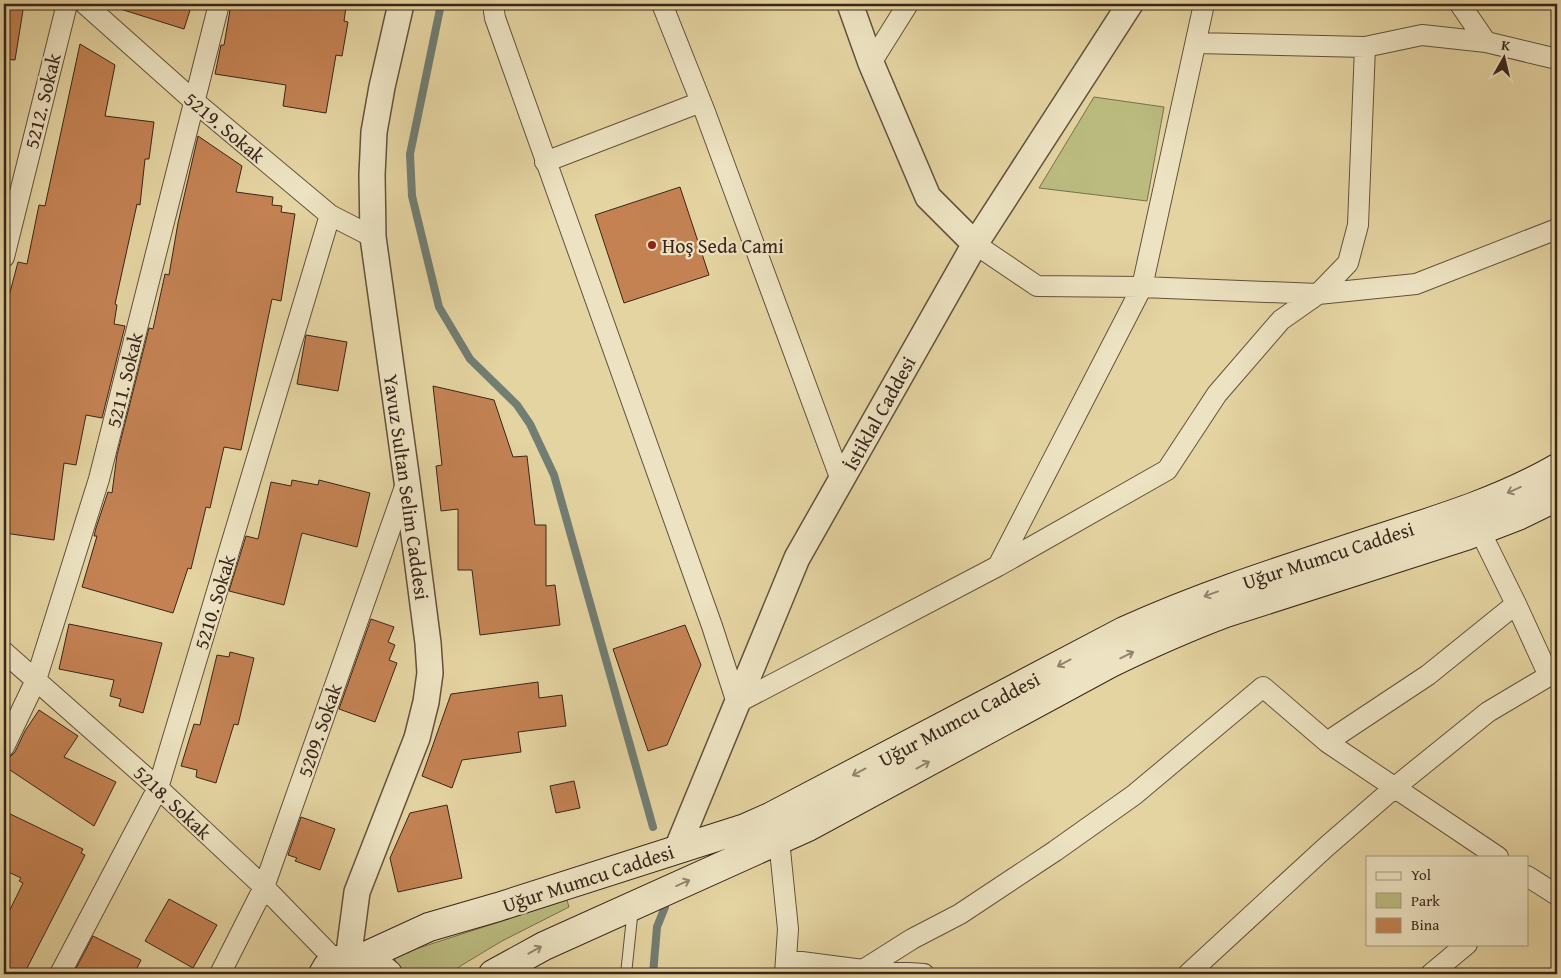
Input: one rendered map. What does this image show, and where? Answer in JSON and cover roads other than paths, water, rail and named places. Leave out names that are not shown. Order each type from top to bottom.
[{"type":"main road","name":"Uğur Mumcu Caddesi","points":[[341,964],[429,927],[498,907],[745,828],[770,817],[1124,631],[1170,610],[1242,583],[1445,518],[1488,501],[1557,468]]},
{"type":"main road","name":"Uğur Mumcu Caddesi","points":[[493,974],[544,946],[779,840],[848,806],[1153,642],[1226,613],[1480,531],[1518,516],[1557,497]]},
{"type":"main road","points":[[341,964],[373,964],[388,974]]},
{"type":"street","name":"5212. Sokak","points":[[4,257],[66,4]]},
{"type":"street","name":"5219. Sokak","points":[[85,4],[195,102],[330,216],[373,237]]},
{"type":"street","name":"5211. Sokak","points":[[4,747],[36,680],[99,480],[219,4]]},
{"type":"street","name":"Yavuz Sultan Selim Caddesi","points":[[341,964],[358,892],[391,801],[417,738],[426,702],[430,673],[428,643],[407,481],[373,237],[372,175],[374,132],[401,4]]},
{"type":"street","points":[[493,4],[494,18],[709,617],[738,703],[998,566],[1167,470],[1217,394],[1281,320],[1318,294],[1348,263],[1358,225],[1365,47]]},
{"type":"street","points":[[662,4],[701,102],[841,480]]},
{"type":"street","points":[[850,4],[871,63],[928,197],[975,244],[1037,286],[1142,287],[1318,294],[1416,284],[1557,229]]},
{"type":"street","points":[[871,63],[908,4]]},
{"type":"street","name":"İstiklal Caddesi","points":[[677,849],[797,558],[975,244],[1130,4]]},
{"type":"street","points":[[998,566],[1142,287],[1204,4]]},
{"type":"street","points":[[1460,4],[1486,42]]},
{"type":"street","points":[[1196,43],[1365,47],[1422,35],[1486,42],[1557,58]]},
{"type":"street","points":[[545,162],[701,102]]},
{"type":"street","name":"5210. Sokak","points":[[60,974],[158,788],[330,216]]},
{"type":"street","name":"5209. Sokak","points":[[220,974],[264,887],[407,481]]},
{"type":"street","points":[[1188,974],[1326,847],[1394,788],[1488,712],[1553,673],[1480,531]]},
{"type":"street","points":[[1327,742],[1428,675],[1516,604]]},
{"type":"street","name":"5218. Sokak","points":[[4,652],[158,788],[264,887],[341,964]]},
{"type":"street","points":[[863,970],[960,914],[1134,796],[1263,687],[1327,742],[1496,856]]},
{"type":"street","points":[[779,840],[788,929],[786,967],[924,974]]},
{"type":"street","points":[[1530,883],[1557,895]]},
{"type":"street","points":[[1432,974],[1465,946]]},
{"type":"lane","points":[[626,974],[634,905]]},
{"type":"waterway","points":[[441,4],[410,154],[412,196],[439,307],[470,359],[517,405],[530,424],[554,475],[653,827]]},
{"type":"waterway","points":[[653,974],[657,927],[665,907]]},
{"type":"place","name":"Hoş Seda Cami","points":[[652,245]]}]
